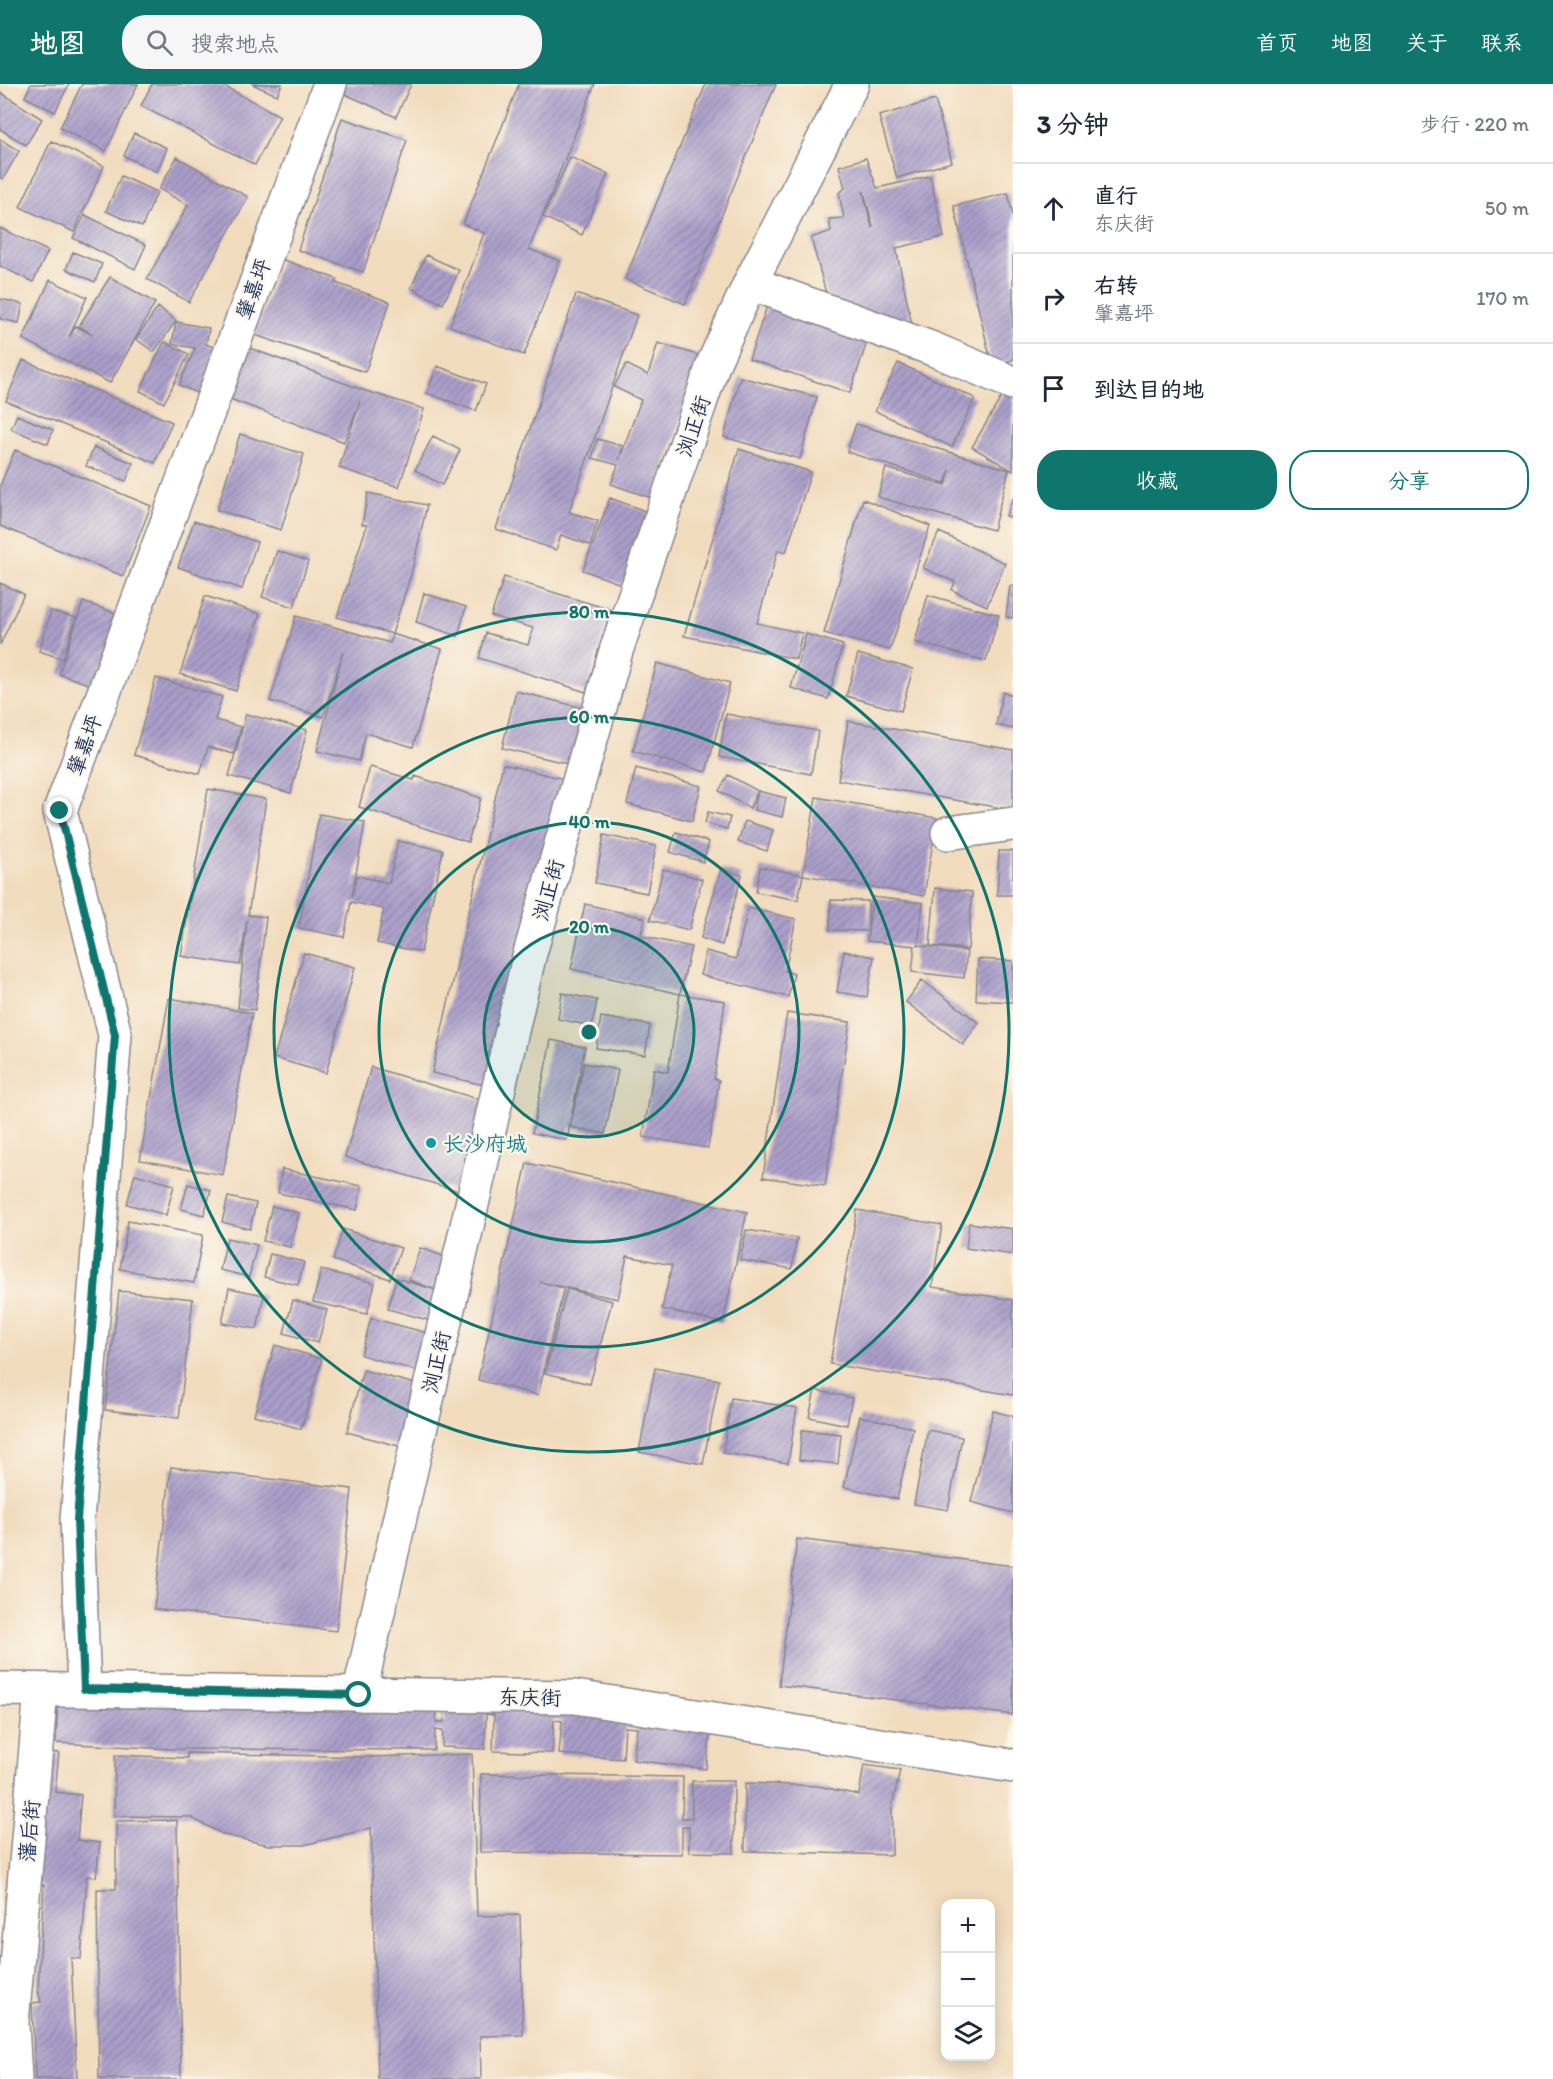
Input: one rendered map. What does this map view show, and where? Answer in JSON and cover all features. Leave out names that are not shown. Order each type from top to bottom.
[{"type":"street","name":"肇嘉坪","points":[[84,1689],[77,1520],[115,1035],[60,811],[330,84]]},
{"type":"street","name":"浏正街","points":[[359,1695],[529,957],[616,651],[714,363],[750,283],[852,84]]},
{"type":"street","points":[[750,283],[933,349],[1013,383]]},
{"type":"street","points":[[948,833],[1013,824]]},
{"type":"street","name":"东庆街","points":[[0,1689],[575,1697],[1013,1766]]},
{"type":"street","name":"藩后街","points":[[15,2079],[12,2023],[41,1690]]},
{"type":"building","points":[[31,84],[69,84],[55,112],[25,97]]},
{"type":"building","points":[[82,84],[138,84],[106,151],[60,128]]},
{"type":"building","points":[[152,84],[220,84],[280,116],[255,165],[141,106]]},
{"type":"building","points":[[252,84],[282,84],[277,95]]},
{"type":"building","points":[[336,84],[411,84],[396,117],[334,89]]},
{"type":"building","points":[[519,84],[595,84],[529,249],[560,261],[524,355],[450,326],[484,233],[463,224]]},
{"type":"building","points":[[706,84],[776,84],[685,304],[625,279]]},
{"type":"building","points":[[0,92],[42,119],[26,145],[0,129]]},
{"type":"building","points":[[935,100],[952,162],[897,178],[879,116]]},
{"type":"building","points":[[342,118],[407,140],[363,272],[298,250]]},
{"type":"building","points":[[134,133],[167,148],[157,172],[124,156]]},
{"type":"building","points":[[0,139],[19,151],[3,179],[0,177]]},
{"type":"building","points":[[51,141],[104,166],[74,232],[20,207]]},
{"type":"building","points":[[177,157],[248,197],[189,302],[147,279],[188,205],[159,189]]},
{"type":"building","points":[[570,157],[608,174],[582,235],[543,217]]},
{"type":"building","points":[[866,158],[877,188],[930,176],[944,237],[896,248],[915,339],[827,297],[811,238],[831,231],[829,219],[844,218],[839,193],[845,188],[839,166]],"holes":[[[863,192],[864,192],[873,227]]]},
{"type":"building","points":[[121,176],[157,192],[142,227],[106,211]]},
{"type":"building","points":[[1008,193],[1013,215],[1013,360],[992,365],[954,206]]},
{"type":"building","points":[[85,215],[146,245],[135,269],[73,238]]},
{"type":"building","points":[[0,228],[48,251],[33,282],[0,266]]},
{"type":"building","points":[[73,252],[102,264],[95,282],[66,269]]},
{"type":"building","points":[[426,255],[459,270],[443,304],[411,288]]},
{"type":"building","points":[[281,259],[337,279],[336,283],[390,302],[365,372],[255,335]]},
{"type":"building","points":[[110,277],[155,303],[110,383],[23,339],[50,280],[87,297],[69,337],[76,326],[93,335],[79,326]]},
{"type":"building","points":[[576,294],[637,315],[569,512],[598,521],[590,545],[561,535],[556,550],[496,529]]},
{"type":"building","points":[[0,299],[23,304],[19,323],[0,319]]},
{"type":"building","points":[[768,303],[868,339],[850,393],[749,359]]},
{"type":"building","points":[[158,307],[176,321],[154,352],[136,339]]},
{"type":"building","points":[[176,322],[209,328],[206,344],[220,350],[201,395],[179,385],[195,348],[172,344]]},
{"type":"building","points":[[164,342],[189,354],[164,403],[140,391]]},
{"type":"building","points":[[658,343],[701,356],[654,499],[611,484],[618,465],[592,458],[597,439],[623,446],[619,460],[641,400],[614,387],[626,364],[648,375]]},
{"type":"building","points":[[244,346],[363,390],[424,409],[399,487],[339,468],[360,401],[344,442],[225,397]]},
{"type":"building","points":[[23,360],[172,422],[155,463],[6,401]]},
{"type":"building","points":[[898,363],[975,398],[952,447],[875,411]]},
{"type":"building","points":[[437,366],[486,384],[476,411],[427,393]]},
{"type":"building","points":[[740,377],[817,397],[800,459],[724,437]]},
{"type":"building","points":[[1006,389],[1013,393],[1013,471],[972,447]]},
{"type":"building","points":[[17,415],[53,430],[48,444],[11,429]]},
{"type":"building","points":[[856,424],[1009,470],[993,530],[878,497],[886,468],[946,485],[950,470],[945,483],[847,452]]},
{"type":"building","points":[[240,434],[304,454],[281,530],[217,510]]},
{"type":"building","points":[[433,436],[460,450],[442,485],[415,470]]},
{"type":"building","points":[[94,447],[133,463],[126,481],[86,466]]},
{"type":"building","points":[[739,449],[811,472],[786,552],[778,550],[757,623],[802,633],[796,659],[684,636]]},
{"type":"building","points":[[15,450],[151,506],[123,576],[0,526],[0,486]]},
{"type":"building","points":[[368,493],[427,505],[412,571],[392,634],[337,617],[367,525],[362,524]]},
{"type":"building","points":[[610,498],[653,514],[626,586],[583,570]]},
{"type":"building","points":[[1013,498],[1013,518],[1006,516]]},
{"type":"building","points":[[863,499],[930,526],[890,650],[824,633]]},
{"type":"building","points":[[194,521],[257,542],[242,589],[178,567]]},
{"type":"building","points":[[939,532],[1005,563],[987,606],[952,590],[955,582],[923,568]]},
{"type":"building","points":[[277,551],[308,561],[294,607],[262,597]]},
{"type":"building","points":[[504,577],[611,610],[586,692],[479,658],[486,633],[528,645],[533,628],[491,616]]},
{"type":"building","points":[[0,583],[24,594],[0,645]]},
{"type":"building","points":[[1010,586],[1013,586],[1013,618],[1006,617]]},
{"type":"building","points":[[424,593],[466,607],[458,636],[416,622]]},
{"type":"building","points":[[928,595],[999,615],[986,661],[915,642]]},
{"type":"building","points":[[205,596],[260,614],[236,691],[180,674]]},
{"type":"building","points":[[83,602],[121,615],[97,687],[59,674]]},
{"type":"building","points":[[51,611],[76,618],[63,659],[39,651]]},
{"type":"building","points":[[296,616],[390,643],[392,634],[442,649],[413,747],[366,733],[359,761],[317,751],[343,652],[323,717],[270,701]]},
{"type":"building","points":[[806,634],[843,645],[828,699],[791,688]]},
{"type":"building","points":[[858,654],[913,669],[901,711],[846,696]]},
{"type":"building","points":[[657,663],[730,683],[706,772],[633,751]]},
{"type":"building","points":[[156,678],[222,697],[215,720],[241,727],[234,754],[208,747],[200,774],[134,755]]},
{"type":"building","points":[[516,691],[587,709],[574,765],[502,748]]},
{"type":"building","points":[[1003,692],[1013,695],[1013,729],[996,725]]},
{"type":"building","points":[[246,714],[307,730],[291,793],[229,776]]},
{"type":"building","points":[[726,714],[818,731],[811,774],[719,757]]},
{"type":"building","points":[[848,721],[1013,750],[1013,810],[838,780]]},
{"type":"building","points":[[503,764],[564,779],[493,1087],[432,1073]]},
{"type":"building","points":[[370,767],[414,780],[415,776],[481,798],[468,842],[359,807]]},
{"type":"building","points":[[636,768],[701,786],[692,821],[627,804]]},
{"type":"building","points":[[728,775],[758,791],[750,808],[719,791]]},
{"type":"building","points":[[208,789],[266,799],[248,915],[266,917],[255,1010],[238,1008],[247,920],[240,965],[181,956]]},
{"type":"building","points":[[758,791],[786,798],[782,817],[754,810]]},
{"type":"building","points":[[816,797],[937,818],[924,896],[803,875]]},
{"type":"building","points":[[708,812],[730,817],[727,829],[705,823]]},
{"type":"building","points":[[319,814],[365,822],[352,897],[357,876],[389,883],[398,841],[443,850],[421,952],[377,943],[384,909],[351,902],[344,937],[299,928]]},
{"type":"building","points":[[745,821],[773,830],[767,851],[738,842]]},
{"type":"building","points":[[676,832],[709,842],[703,862],[670,852]]},
{"type":"building","points":[[604,835],[656,846],[647,893],[595,883]]},
{"type":"building","points":[[999,851],[1013,851],[1013,895],[997,895]]},
{"type":"building","points":[[760,867],[803,875],[798,900],[756,892]]},
{"type":"building","points":[[663,869],[702,879],[689,930],[650,920]]},
{"type":"building","points":[[721,869],[742,875],[722,945],[701,938]]},
{"type":"building","points":[[935,888],[972,892],[968,949],[930,946]]},
{"type":"building","points":[[872,897],[923,903],[918,945],[967,951],[964,978],[912,972],[915,946],[867,941]]},
{"type":"building","points":[[831,900],[868,901],[868,931],[830,930]]},
{"type":"building","points":[[585,904],[645,918],[641,936],[691,947],[680,994],[571,969]]},
{"type":"building","points":[[748,908],[796,919],[785,971],[794,974],[788,997],[700,975],[706,951],[736,959]]},
{"type":"building","points":[[844,951],[874,957],[867,997],[837,992]]},
{"type":"building","points":[[304,953],[355,967],[326,1073],[274,1058]]},
{"type":"building","points":[[978,959],[1013,961],[1013,1002],[976,1000]]},
{"type":"building","points":[[922,980],[979,1023],[963,1045],[906,1002]]},
{"type":"building","points":[[562,993],[597,1000],[592,1026],[558,1019]]},
{"type":"building","points":[[680,994],[725,1001],[714,1079],[719,1080],[708,1148],[643,1137],[654,1069],[668,1072]]},
{"type":"building","points":[[169,998],[252,1013],[223,1175],[140,1160]]},
{"type":"building","points":[[787,1013],[850,1022],[825,1186],[763,1177]]},
{"type":"building","points":[[601,1017],[650,1025],[645,1055],[596,1048]]},
{"type":"building","points":[[551,1040],[585,1047],[567,1140],[532,1133]]},
{"type":"building","points":[[584,1063],[618,1070],[605,1134],[570,1127]]},
{"type":"building","points":[[371,1067],[488,1102],[462,1192],[345,1157]]},
{"type":"building","points":[[527,1163],[747,1212],[723,1323],[662,1309],[672,1265],[627,1256],[618,1299],[540,1282],[564,1288],[538,1395],[478,1380]]},
{"type":"building","points":[[282,1169],[362,1186],[357,1210],[278,1193]]},
{"type":"building","points":[[135,1174],[174,1185],[166,1215],[127,1204]]},
{"type":"building","points":[[188,1184],[211,1190],[204,1215],[181,1209]]},
{"type":"building","points":[[228,1197],[256,1203],[250,1229],[222,1222]]},
{"type":"building","points":[[272,1206],[299,1213],[290,1247],[263,1241]]},
{"type":"building","points":[[857,1210],[942,1225],[932,1287],[1013,1300],[1013,1395],[830,1364]]},
{"type":"building","points":[[128,1221],[203,1235],[194,1283],[120,1269]]},
{"type":"building","points":[[969,1223],[1013,1229],[1013,1255],[966,1248]]},
{"type":"building","points":[[343,1229],[401,1248],[390,1279],[333,1260]]},
{"type":"building","points":[[746,1230],[797,1238],[792,1269],[740,1260]]},
{"type":"building","points":[[227,1238],[257,1245],[249,1277],[220,1270]]},
{"type":"building","points":[[420,1248],[452,1259],[435,1322],[388,1309],[396,1278],[436,1290],[409,1280]]},
{"type":"building","points":[[270,1254],[304,1262],[298,1285],[264,1277]]},
{"type":"building","points":[[321,1270],[375,1283],[367,1314],[313,1302]]},
{"type":"building","points":[[229,1288],[264,1295],[257,1329],[222,1323]]},
{"type":"building","points":[[567,1289],[612,1301],[590,1384],[545,1373]]},
{"type":"building","points":[[119,1291],[193,1299],[179,1418],[105,1410]]},
{"type":"building","points":[[293,1300],[327,1310],[318,1343],[284,1333]]},
{"type":"building","points":[[371,1318],[435,1335],[424,1373],[361,1355]]},
{"type":"building","points":[[275,1345],[322,1359],[301,1429],[254,1415]]},
{"type":"building","points":[[655,1368],[719,1380],[703,1464],[639,1452]]},
{"type":"building","points":[[363,1370],[423,1386],[406,1448],[347,1432]]},
{"type":"building","points":[[815,1390],[852,1398],[847,1425],[809,1417]]},
{"type":"building","points":[[731,1398],[797,1408],[788,1463],[723,1453]]},
{"type":"building","points":[[993,1411],[1013,1416],[1013,1513],[971,1502]]},
{"type":"building","points":[[860,1416],[913,1428],[897,1499],[844,1487]]},
{"type":"building","points":[[802,1430],[841,1434],[838,1464],[799,1460]]},
{"type":"building","points":[[928,1430],[962,1437],[948,1510],[914,1504]]},
{"type":"building","points":[[171,1467],[352,1489],[336,1631],[154,1609]]},
{"type":"building","points":[[797,1539],[1013,1566],[1013,1715],[779,1685]]},
{"type":"building","points":[[58,1700],[437,1709],[436,1722],[444,1722],[445,1706],[554,1711],[711,1729],[706,1769],[633,1760],[637,1728],[625,1727],[623,1759],[559,1754],[562,1721],[554,1720],[552,1753],[493,1751],[494,1715],[486,1714],[485,1749],[442,1747],[443,1731],[435,1730],[434,1750],[172,1749],[56,1743]]},
{"type":"building","points":[[47,1752],[59,1753],[55,1792],[81,1795],[77,1840],[100,1843],[96,1877],[87,1876],[81,1959],[71,1958],[77,2079],[35,2079],[32,2003],[41,2002],[38,1990],[44,1885],[32,1883]]},
{"type":"building","points":[[187,1753],[369,1757],[472,1754],[477,1916],[520,1915],[523,2035],[480,2036],[481,2079],[378,2079],[371,1828],[304,1845],[269,1845],[224,1835],[190,1817],[114,1816],[115,1755],[187,1758]]},
{"type":"building","points":[[864,1765],[900,1770],[892,1807],[892,1855],[745,1851],[745,1783],[818,1786],[859,1795]]},
{"type":"building","points":[[481,1774],[683,1777],[682,1818],[692,1818],[692,1781],[734,1781],[734,1853],[689,1852],[689,1827],[682,1827],[682,1854],[480,1852]]},
{"type":"building","points":[[177,1820],[181,2079],[99,2079],[97,1889],[116,1889],[116,1821]]},
{"type":"place","name":"长沙府城","points":[[431,1143]]},
{"type":"route","points":[[60,811],[115,1035],[77,1520],[84,1689],[359,1695]]}]
